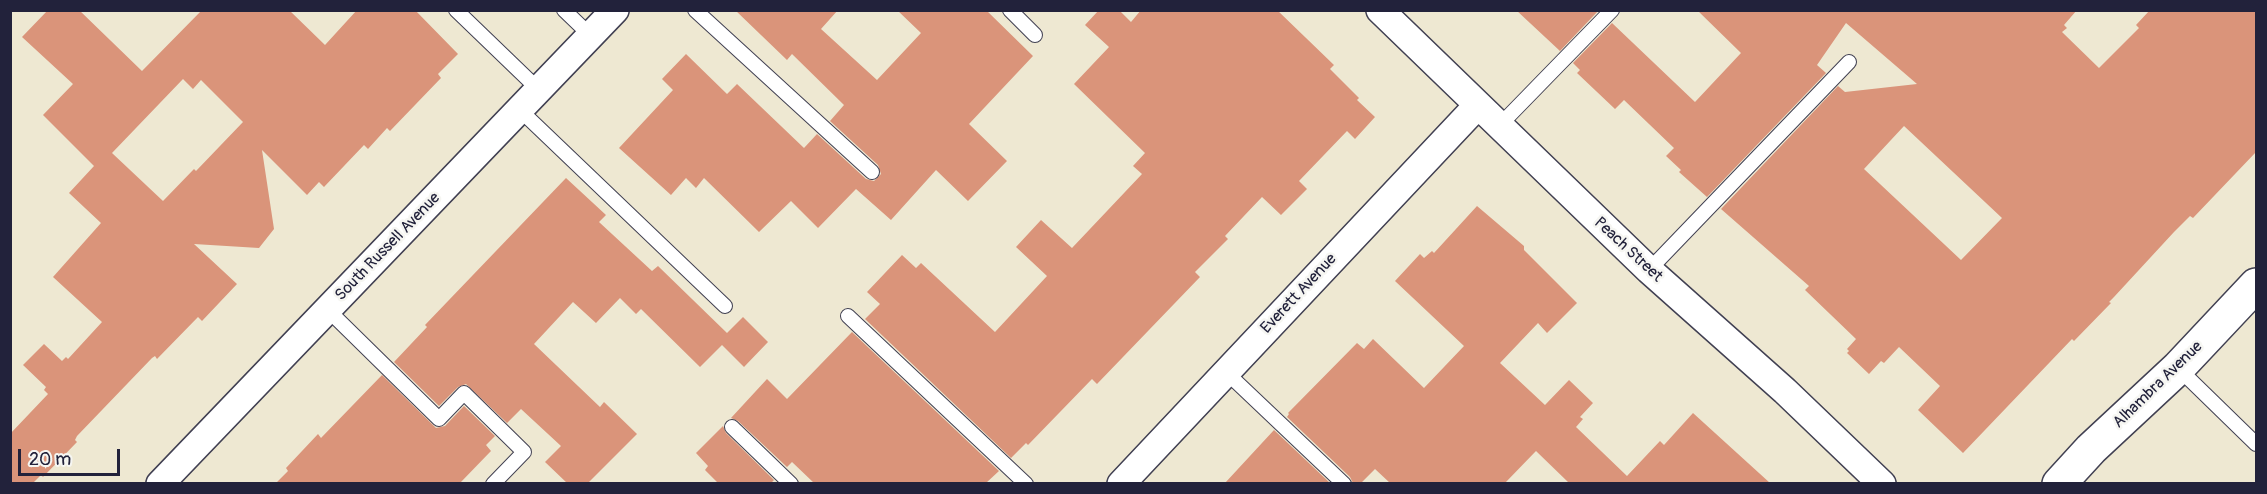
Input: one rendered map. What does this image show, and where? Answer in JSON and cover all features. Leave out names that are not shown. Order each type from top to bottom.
[{"type":"street","name":"South Russell Avenue","points":[[160,483],[615,10]]},
{"type":"street","name":"Peach Street","points":[[1380,10],[1648,270],[1785,391],[1882,483]]},
{"type":"street","name":"Everett Avenue","points":[[1121,483],[1478,105]]},
{"type":"street","name":"Alhambra Avenue","points":[[2059,483],[2091,449],[2250,297]]},
{"type":"lane","points":[[456,10],[538,90]]},
{"type":"lane","points":[[564,10],[591,36]]},
{"type":"lane","points":[[695,10],[872,172]]},
{"type":"lane","points":[[1010,10],[1035,35]]},
{"type":"lane","points":[[1499,126],[1612,10]]},
{"type":"lane","points":[[1648,270],[1849,62]]},
{"type":"lane","points":[[520,110],[725,306]]},
{"type":"lane","points":[[328,310],[439,419],[464,393],[524,452],[493,483]]},
{"type":"lane","points":[[848,316],[1026,483]]},
{"type":"lane","points":[[2178,368],[2256,444]]},
{"type":"lane","points":[[1226,372],[1344,483]]},
{"type":"lane","points":[[732,427],[791,483]]},
{"type":"building","points":[[48,10],[79,10],[142,71],[202,10],[289,10],[325,45],[357,10],[415,10],[458,54],[438,74],[441,78],[390,131],[387,128],[368,149],[364,145],[324,187],[319,182],[307,195],[262,150],[274,229],[259,248],[194,244],[237,284],[202,321],[198,317],[157,359],[155,356],[152,358],[77,436],[75,440],[77,442],[43,477],[41,475],[33,483],[10,483],[10,434],[48,394],[44,390],[46,387],[23,365],[44,344],[62,361],[66,357],[68,359],[102,322],[53,277],[101,223],[69,193],[94,166],[43,115],[73,84],[22,37]],"holes":[[[183,79],[193,89],[201,80],[243,122],[196,171],[194,169],[163,201],[112,153]]]},
{"type":"building","points":[[735,10],[838,10],[821,29],[877,80],[921,33],[897,10],[986,10],[1033,56],[969,124],[1007,161],[968,201],[936,170],[891,220],[856,189],[818,228],[791,201],[759,232],[704,178],[696,188],[686,178],[671,195],[619,148],[673,90],[662,79],[686,54],[727,94],[737,84],[804,148],[817,134],[866,179],[874,181],[881,174],[878,165],[830,121],[844,105],[792,54],[787,60]]},
{"type":"building","points":[[1099,10],[1119,10],[1131,22],[1141,10],[1277,10],[1334,65],[1330,69],[1375,117],[1355,139],[1347,131],[1299,181],[1307,189],[1281,215],[1262,197],[1225,236],[1228,239],[1195,272],[1200,277],[1097,384],[1092,379],[1028,445],[1026,443],[1011,458],[865,319],[880,304],[867,292],[902,255],[916,268],[921,263],[995,332],[1047,276],[1016,247],[1041,220],[1072,248],[1142,174],[1133,166],[1145,153],[1074,84],[1109,47],[1085,25]]},
{"type":"building","points":[[1516,10],[1599,10],[1560,51]]},
{"type":"building","points":[[1697,10],[2077,10],[2064,25],[2067,28],[2062,32],[2099,68],[2139,28],[2136,25],[2150,10],[2256,10],[2256,152],[2193,218],[2190,216],[2174,232],[2109,302],[2111,303],[2074,341],[2072,339],[1963,453],[1918,410],[1940,386],[1899,347],[1884,363],[1881,361],[1869,374],[1847,353],[1849,351],[1847,349],[1856,339],[1805,290],[1809,286],[1721,209],[1838,86],[1845,92],[1917,84],[1846,23],[1817,65],[1826,73],[1707,197],[1679,172],[1681,170],[1666,156],[1674,148],[1624,100],[1615,109],[1577,73],[1580,70],[1573,63],[1612,23],[1695,102],[1741,53]],"holes":[[[1904,126],[2002,218],[1961,260],[1864,169]]]},
{"type":"building","points":[[566,178],[606,215],[599,222],[652,271],[658,266],[727,333],[743,317],[768,342],[744,367],[722,345],[700,367],[641,309],[636,314],[620,298],[596,323],[573,302],[534,344],[600,407],[604,402],[637,434],[588,483],[567,483],[545,462],[561,446],[521,409],[507,423],[466,384],[458,387],[439,406],[394,362],[427,327],[425,325]]},
{"type":"building","points":[[1477,206],[1524,246],[1524,250],[1577,303],[1547,333],[1538,323],[1500,363],[1545,405],[1569,380],[1593,403],[1580,417],[1583,419],[1576,427],[1627,476],[1660,441],[1664,445],[1693,413],[1770,483],[1569,483],[1536,451],[1505,483],[1390,483],[1375,469],[1361,483],[1353,483],[1350,477],[1287,417],[1288,413],[1357,343],[1364,349],[1373,339],[1424,388],[1464,346],[1395,281],[1420,254],[1424,258],[1432,251],[1434,253]]},
{"type":"building","points":[[852,332],[999,471],[986,483],[814,483],[792,462],[787,467],[738,421],[731,418],[767,379],[787,399]]},
{"type":"building","points":[[382,375],[436,428],[445,426],[464,406],[495,436],[486,445],[491,451],[460,483],[276,483],[288,471],[286,468],[318,434],[321,438]]},
{"type":"building","points":[[723,426],[726,433],[774,480],[771,483],[718,483],[705,470],[708,466],[696,453]]},
{"type":"building","points":[[1274,430],[1330,483],[1225,483]]}]
